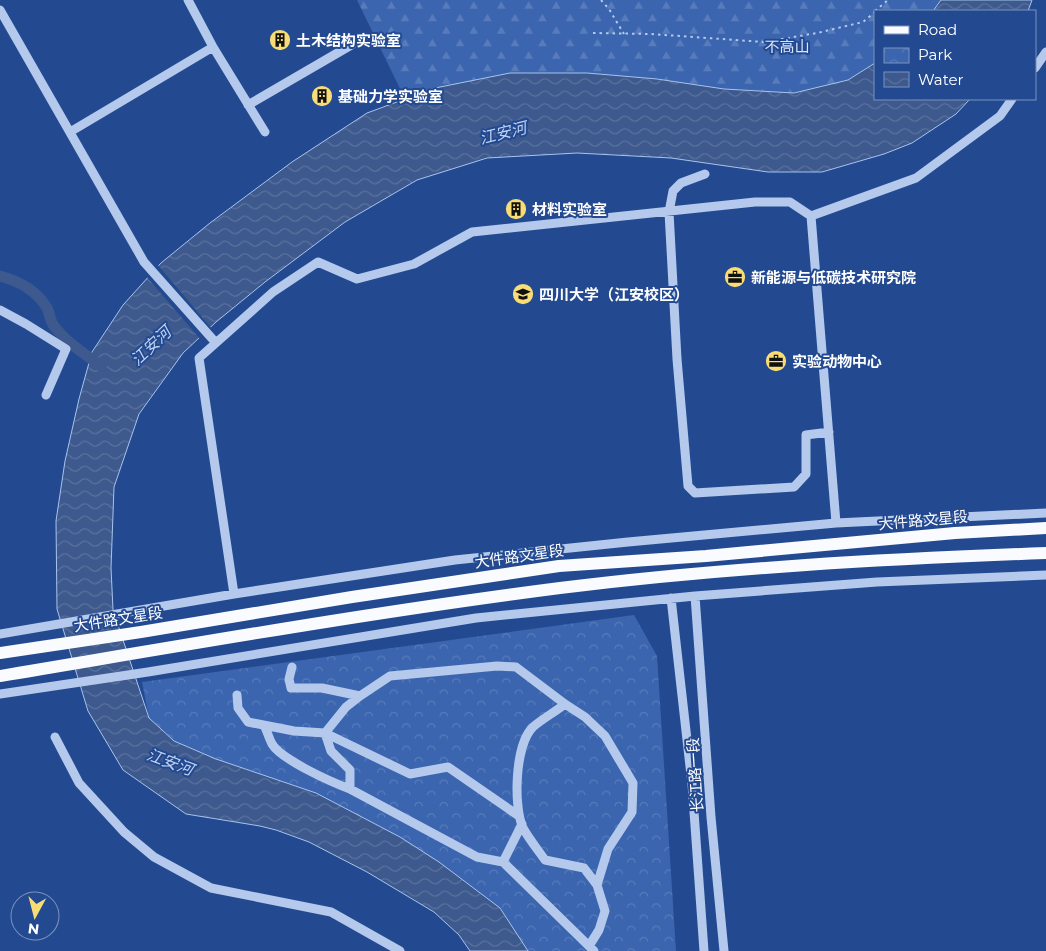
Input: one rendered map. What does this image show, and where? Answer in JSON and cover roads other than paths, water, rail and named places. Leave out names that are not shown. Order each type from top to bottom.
[{"type":"main road","name":"大件路文星段","points":[[0,653],[559,566],[706,556],[955,533],[1046,528]]},
{"type":"main road","points":[[0,676],[392,611],[581,586],[697,573],[955,556],[1046,554]]},
{"type":"street","points":[[188,0],[213,47],[265,132]]},
{"type":"street","points":[[0,10],[144,262],[216,343]]},
{"type":"street","points":[[248,104],[365,37]]},
{"type":"street","points":[[70,132],[213,47]]},
{"type":"street","points":[[1036,67],[1046,52]]},
{"type":"street","points":[[812,216],[916,178],[1000,116],[1011,100]]},
{"type":"street","points":[[705,174],[682,183],[674,191],[669,212],[677,359],[688,486],[695,493],[794,487],[806,474],[806,435],[829,432]]},
{"type":"street","points":[[234,594],[199,358],[272,292],[318,262],[357,279],[414,264],[472,232],[755,202],[790,202],[812,216]]},
{"type":"street","points":[[812,216],[836,523]]},
{"type":"street","points":[[0,310],[66,349],[46,395]]},
{"type":"street","points":[[0,634],[234,594],[455,560],[836,523],[1046,512]]},
{"type":"street","points":[[0,694],[148,672],[476,618],[671,598],[877,582],[1046,575]]},
{"type":"street","name":"长江路一段","points":[[695,596],[724,951]]},
{"type":"street","name":"长江路一段","points":[[671,598],[692,784],[704,951]]},
{"type":"street","points":[[325,733],[346,707],[390,676],[497,666],[516,667],[585,717],[605,736],[633,783],[632,812],[608,849],[597,885]]},
{"type":"street","points":[[292,667],[289,679],[291,688],[322,688],[360,696]]},
{"type":"street","points":[[237,695],[238,708],[248,722],[264,725],[294,731],[325,733],[410,774],[448,767],[521,820],[545,860],[584,868],[597,885],[605,912],[600,930],[591,948],[503,862],[477,857],[350,789],[326,779],[272,745],[264,725]]},
{"type":"street","points":[[503,862],[521,820],[517,774],[521,750],[532,728],[565,704]]},
{"type":"street","points":[[325,733],[331,751],[350,770],[350,789]]},
{"type":"street","points":[[55,737],[79,783],[124,832],[154,857],[210,888],[331,912],[400,951]]},
{"type":"water","points":[[941,0],[1032,0],[1028,10],[934,10]]},
{"type":"water","name":"江安河","points":[[874,64],[874,100],[969,100],[956,114],[912,143],[884,154],[822,172],[768,172],[671,158],[577,153],[487,158],[417,180],[345,222],[265,282],[216,322],[183,353],[139,414],[114,487],[111,568],[113,610],[149,718],[174,741],[216,759],[316,793],[400,837],[439,862],[500,908],[528,951],[470,951],[459,935],[434,912],[367,872],[309,842],[276,830],[186,814],[123,770],[88,711],[57,609],[56,521],[65,461],[92,352],[123,305],[161,263],[210,223],[292,162],[367,113],[435,88],[510,73],[587,73],[657,79],[724,89],[794,93],[848,80]]},
{"type":"waterway","points":[[0,276],[21,284],[33,292],[47,308],[53,324],[59,332],[76,348],[101,366]]},
{"type":"place","name":"土木结构实验室","points":[[280,40]]},
{"type":"place","name":"基础力学实验室","points":[[322,96]]},
{"type":"place","name":"材料实验室","points":[[516,209]]},
{"type":"place","name":"新能源与低碳技术研究院","points":[[735,277]]},
{"type":"place","name":"四川大学（江安校区）","points":[[523,294]]},
{"type":"place","name":"实验动物中心","points":[[776,361]]},
{"type":"park label","name":"不高山","points":[[787,46]]}]
